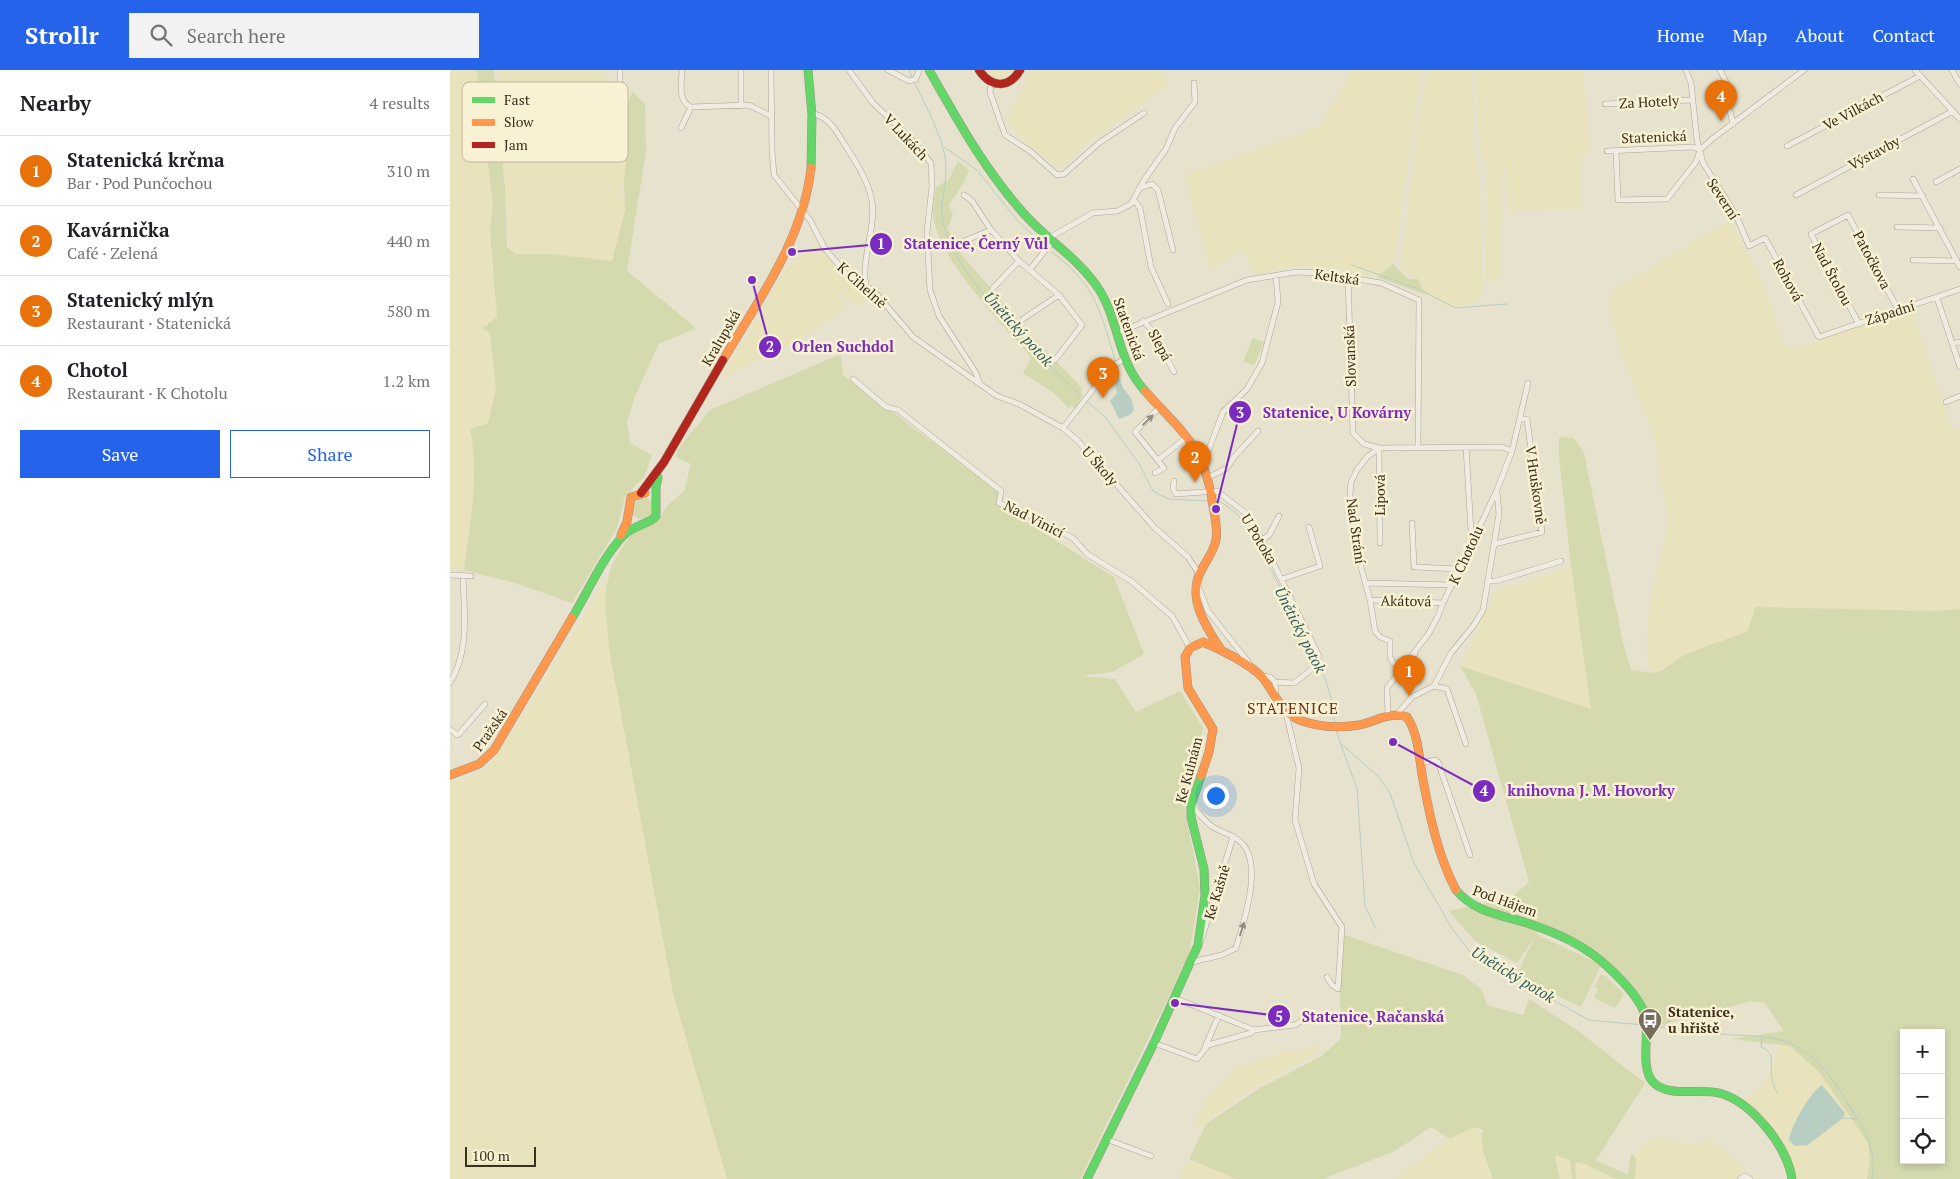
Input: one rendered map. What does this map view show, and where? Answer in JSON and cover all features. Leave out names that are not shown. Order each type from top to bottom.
[{"type":"street","points":[[620,70],[620,82]]},
{"type":"street","points":[[682,70],[682,100],[685,105],[691,107],[749,105],[771,116]]},
{"type":"street","points":[[741,70],[741,106]]},
{"type":"street","name":"K Cihelně","points":[[771,70],[774,175],[810,220],[825,249],[846,273],[874,291],[913,336],[979,382]]},
{"type":"street","name":"Kralupská","points":[[642,493],[664,462],[789,248],[804,214],[813,144],[814,114],[808,70]]},
{"type":"street","name":"V Lukách","points":[[849,70],[864,92],[912,140],[931,163],[933,178],[928,232],[930,290],[939,316],[976,373],[979,382]]},
{"type":"street","points":[[888,70],[909,81],[916,79],[919,70]]},
{"type":"street","name":"Statenická","points":[[929,70],[970,143],[992,176],[1049,244],[1074,258],[1098,288],[1109,306],[1117,333],[1121,361],[1187,437],[1204,462],[1209,476],[1216,539],[1198,578]]},
{"type":"street","points":[[979,70],[983,78],[991,85],[1002,86],[1011,83],[1020,70]]},
{"type":"street","name":"Severní","points":[[1686,70],[1693,100],[1697,140],[1707,173],[1736,215],[1749,246]]},
{"type":"street","points":[[1720,70],[1730,88],[1729,107],[1733,124]]},
{"type":"street","points":[[1616,151],[1618,200],[1667,199],[1696,162],[1700,150],[1804,70]]},
{"type":"street","points":[[1914,70],[1960,119]]},
{"type":"street","points":[[1952,70],[1960,77]]},
{"type":"street","points":[[1952,70],[1960,84]]},
{"type":"street","name":"Ve Vilkách","points":[[1787,146],[1920,76]]},
{"type":"street","points":[[1030,269],[1049,244],[1093,213],[1117,211],[1134,200],[1166,149],[1175,128],[1195,102],[1194,83]]},
{"type":"street","points":[[991,85],[990,92],[1005,135],[1030,151],[1057,175],[1064,174],[1099,142],[1144,113]]},
{"type":"street","name":"Za Hotely","points":[[1605,104],[1693,100]]},
{"type":"street","points":[[681,128],[691,107]]},
{"type":"street","name":"Výstavby","points":[[1796,195],[1953,112]]},
{"type":"street","points":[[814,114],[826,118],[867,183],[872,202],[866,250],[866,286]]},
{"type":"street","name":"Statenická","points":[[1608,151],[1693,147],[1700,150]]},
{"type":"street","points":[[1936,182],[1960,169]]},
{"type":"street","points":[[1913,179],[1958,264]]},
{"type":"street","points":[[1140,188],[1152,184],[1158,190],[1173,250]]},
{"type":"street","points":[[964,195],[972,201],[991,230],[1019,261],[1059,295],[1082,325],[1055,360]]},
{"type":"street","points":[[1878,195],[1922,196]]},
{"type":"street","points":[[1134,200],[1140,208],[1152,267],[1168,304]]},
{"type":"street","name":"Patočkova","points":[[1848,215],[1896,306]]},
{"type":"street","name":"Nad Štolou","points":[[1848,215],[1811,234],[1859,324]]},
{"type":"street","points":[[1897,227],[1940,228]]},
{"type":"street","points":[[957,244],[991,230]]},
{"type":"street","name":"Rohová","points":[[1749,246],[1765,238],[1819,337]]},
{"type":"street","points":[[1913,260],[1958,264]]},
{"type":"street","points":[[993,288],[1019,261]]},
{"type":"street","name":"Keltská","points":[[1117,333],[1247,280],[1312,272],[1381,284],[1419,300],[1418,446]]},
{"type":"street","points":[[1204,462],[1223,412],[1247,389],[1262,364],[1278,302],[1276,276]]},
{"type":"street","name":"Slovanská","points":[[1348,277],[1353,433],[1364,444],[1380,448]]},
{"type":"street","name":"Západní","points":[[1819,337],[1960,289]]},
{"type":"street","points":[[1023,319],[1059,295]]},
{"type":"street","points":[[1937,298],[1960,367]]},
{"type":"street","name":"Slepá","points":[[1143,321],[1153,331],[1174,372]]},
{"type":"street","points":[[1952,344],[1960,342]]},
{"type":"street","points":[[1063,428],[1112,366],[1121,361]]},
{"type":"street","name":"Nad Vinicí","points":[[853,379],[886,408],[898,410],[1001,491],[999,503],[1046,523],[1074,539],[1087,554],[1131,580],[1172,616],[1190,648]]},
{"type":"street","name":"U Školy","points":[[979,382],[997,396],[1019,404],[1063,428],[1078,441],[1155,528],[1188,557],[1198,578],[1208,611],[1249,662],[1250,668]]},
{"type":"street","name":"K Chotolu","points":[[1388,716],[1387,688],[1415,654],[1438,616],[1497,490],[1524,419],[1528,383]]},
{"type":"street","points":[[1946,402],[1960,396]]},
{"type":"street","points":[[1155,473],[1164,468],[1135,432],[1160,407]]},
{"type":"street","name":"V Hruškovně","points":[[1495,544],[1542,532],[1524,419]]},
{"type":"street","points":[[1209,476],[1227,468],[1232,459],[1258,432]]},
{"type":"street","points":[[1158,460],[1187,437]]},
{"type":"street","points":[[1380,448],[1418,446],[1502,447],[1512,451]]},
{"type":"street","points":[[1466,447],[1471,531],[1474,537]]},
{"type":"street","name":"Lipová","points":[[1380,448],[1380,543]]},
{"type":"street","name":"Nad Strání","points":[[1380,448],[1362,463],[1351,482],[1350,494],[1356,549],[1370,600],[1375,631],[1380,637],[1390,641],[1390,657],[1393,663],[1398,664],[1415,654]]},
{"type":"street","points":[[616,544],[634,526],[649,522],[654,518],[658,508],[655,486],[664,462]]},
{"type":"street","points":[[1174,480],[1173,489],[1176,494],[1211,493]]},
{"type":"street","points":[[1286,712],[1311,723],[1330,726],[1374,722],[1398,713],[1412,697],[1434,686],[1450,653],[1474,625],[1483,610],[1499,514],[1497,490]]},
{"type":"street","name":"U Potoka","points":[[1211,493],[1217,491],[1244,512],[1262,540],[1319,656]]},
{"type":"street","points":[[616,544],[627,523],[629,500],[634,495],[642,493],[650,495],[656,501]]},
{"type":"street","points":[[627,514],[639,524]]},
{"type":"street","points":[[1262,540],[1269,535],[1279,516]]},
{"type":"street","points":[[1412,523],[1414,567],[1459,570]]},
{"type":"street","points":[[1282,579],[1320,566],[1309,527]]},
{"type":"street","name":"Pražská","points":[[450,775],[475,767],[487,758],[521,708],[616,544]]},
{"type":"street","points":[[1489,581],[1496,581],[1561,561]]},
{"type":"street","points":[[450,575],[471,576]]},
{"type":"street","points":[[450,683],[464,645],[463,576]]},
{"type":"street","points":[[1198,578],[1196,591],[1206,626],[1221,650]]},
{"type":"street","points":[[1365,583],[1452,585]]},
{"type":"street","name":"Akátová","points":[[1370,600],[1443,603]]},
{"type":"street","points":[[1203,642],[1206,626]]},
{"type":"street","points":[[1190,648],[1203,642],[1221,650],[1250,668],[1261,676],[1286,712],[1299,768],[1295,820],[1314,884],[1342,927],[1338,989],[1332,985],[1327,977]]},
{"type":"street","name":"Ke Kulnám","points":[[1087,1179],[1154,1043],[1198,945],[1203,918],[1204,869],[1191,817],[1191,805],[1210,752],[1212,729],[1208,718],[1195,702],[1188,688],[1185,658],[1190,648]]},
{"type":"street","points":[[1274,682],[1294,682],[1312,669]]},
{"type":"street","points":[[1261,676],[1270,676],[1274,682],[1276,699]]},
{"type":"street","points":[[1434,686],[1447,689],[1466,744]]},
{"type":"street","points":[[450,738],[452,731],[459,734],[485,704]]},
{"type":"street","name":"Pod Hájem","points":[[1398,713],[1408,718],[1414,731],[1445,867],[1460,896],[1472,905],[1528,923],[1585,947],[1607,965],[1642,1008],[1647,1030],[1649,1075],[1657,1085],[1667,1089],[1715,1092],[1730,1097],[1743,1106],[1777,1142],[1788,1160],[1792,1179]]},
{"type":"street","points":[[1420,763],[1435,760],[1438,762],[1470,854]]},
{"type":"street","points":[[1191,805],[1212,826],[1238,839],[1250,855],[1251,876],[1247,911],[1236,948],[1222,955],[1192,962]]},
{"type":"street","name":"Ke Kašně","points":[[1198,945],[1205,934],[1233,837]]},
{"type":"street","points":[[1175,998],[1254,1030]]},
{"type":"street","points":[[1154,1043],[1197,1059],[1204,1048],[1218,1015]]},
{"type":"street","points":[[1204,1048],[1254,1030],[1295,1025],[1306,1018]]},
{"type":"street","points":[[1106,1139],[1152,1156]]},
{"type":"street","points":[[1740,1179],[1745,1176],[1750,1179]]},
{"type":"shaded area","points":[[450,70],[477,70],[478,82],[462,82],[462,162],[488,162],[493,204],[490,230],[497,318],[483,328],[490,334],[496,388],[488,423],[470,429],[475,452],[476,480],[464,570],[450,569]]},
{"type":"shaded area","points":[[497,70],[605,70],[604,82],[498,82]]},
{"type":"shaded area","points":[[985,70],[1013,70],[1001,80],[991,77]]},
{"type":"shaded area","points":[[1031,70],[1164,70],[1168,85],[1085,144],[1061,170],[1020,137],[1007,122]]},
{"type":"shaded area","points":[[1352,70],[1422,70],[1393,264],[1377,277],[1338,268],[1292,267],[1256,274],[1242,250],[1210,271],[1185,175],[1319,127]]},
{"type":"shaded area","points":[[1428,70],[1472,70],[1473,145],[1480,188],[1483,291],[1479,298],[1468,304],[1456,306],[1449,306],[1434,300],[1426,294],[1420,280],[1403,272],[1401,269],[1418,125]]},
{"type":"shaded area","points":[[1476,70],[1583,70],[1589,145],[1588,154],[1582,156],[1582,208],[1508,211],[1506,167],[1503,161],[1501,274],[1494,281],[1487,280],[1486,277],[1487,169],[1481,151],[1478,128]]},
{"type":"shaded area","points":[[504,162],[625,162],[627,167],[621,192],[626,203],[625,211],[612,261],[551,254],[515,254],[510,250]]},
{"type":"shaded area","points":[[1727,222],[1732,222],[1747,254],[1750,255],[1769,300],[1782,341],[1787,347],[1806,345],[1907,310],[1913,313],[1952,430],[1960,428],[1960,609],[1935,611],[1755,607],[1748,631],[1676,659],[1661,671],[1654,673],[1649,669],[1647,662],[1647,627],[1654,583],[1667,530],[1668,514],[1660,479],[1655,438],[1622,355],[1610,313],[1610,298],[1615,289]]},
{"type":"shaded area","points":[[816,245],[819,246],[845,276],[868,295],[860,307],[836,291],[845,309],[795,342],[722,378],[786,269],[807,249]]},
{"type":"shaded area","points":[[1119,376],[1123,388],[1131,398],[1134,410],[1130,415],[1119,419],[1110,401],[1117,393],[1115,381]]},
{"type":"shaded area","points":[[1571,566],[1591,709],[1460,666],[1496,591]]},
{"type":"shaded area","points":[[610,573],[606,589],[609,649],[673,993],[727,1179],[450,1179],[450,782],[486,771],[522,718]]},
{"type":"shaded area","points":[[1317,1045],[1321,1050],[1237,1098],[1199,1128],[1194,1125],[1206,1098],[1237,1067],[1284,1052],[1295,1052]]},
{"type":"shaded area","points":[[1780,1046],[1790,1046],[1819,1072],[1868,1143],[1870,1159],[1867,1179],[1794,1179],[1790,1160],[1744,1102],[1764,1085]]},
{"type":"shaded area","points":[[1822,1085],[1845,1113],[1843,1118],[1808,1145],[1794,1146],[1789,1140],[1793,1126],[1807,1102]]},
{"type":"shaded area","points":[[1473,1126],[1477,1127],[1491,1179],[1395,1179],[1445,1142]]},
{"type":"shaded area","points":[[1658,1138],[1692,1145],[1710,1139],[1746,1169],[1733,1179],[1635,1179],[1636,1152],[1645,1142]]},
{"type":"shaded area","points":[[1557,1156],[1566,1157],[1569,1161],[1572,1179],[1561,1179]]},
{"type":"shaded area","points":[[1187,1162],[1205,1165],[1235,1179],[1181,1179],[1183,1167]]},
{"type":"shaded area","points":[[1585,1164],[1615,1179],[1576,1179],[1576,1165]]},
{"type":"green space","points":[[477,70],[494,70],[495,82],[478,82]]},
{"type":"green space","points":[[632,91],[645,104],[646,151],[627,271],[696,328],[659,344],[635,396],[627,422],[630,443],[652,455],[644,477],[625,496],[617,528],[572,603],[515,583],[464,570],[474,482],[473,447],[470,429],[488,423],[496,388],[490,334],[483,328],[497,317],[490,230],[493,204],[488,162],[503,162],[507,247],[515,254],[551,254],[612,261],[625,211],[624,180],[626,162],[628,162],[628,104]]},
{"type":"green space","points":[[958,161],[969,170],[962,186],[948,206],[953,214],[948,228],[952,239],[950,241],[1036,341],[1082,388],[1081,399],[1075,409],[1072,405],[1069,408],[1054,393],[1023,373],[1031,358],[975,293],[940,239],[933,218],[936,188],[950,178]]},
{"type":"green space","points":[[1393,264],[1409,279],[1418,279],[1426,295],[1377,277]]},
{"type":"green space","points":[[1253,338],[1264,342],[1254,366],[1243,361]]},
{"type":"green space","points":[[841,354],[843,375],[999,492],[1001,506],[1114,577],[1144,654],[1112,672],[1080,676],[1115,679],[1136,712],[1180,691],[1203,728],[1185,809],[1200,889],[1189,955],[1080,1179],[727,1179],[673,993],[609,649],[606,589],[612,564],[632,533],[659,520],[666,507],[684,491],[691,464],[676,457],[678,449],[710,410]]},
{"type":"green space","points":[[1559,437],[1574,438],[1584,453],[1623,642],[1631,670],[1654,673],[1661,671],[1684,655],[1748,631],[1755,607],[1935,611],[1960,609],[1960,1179],[1867,1179],[1870,1159],[1868,1143],[1819,1072],[1790,1046],[1731,1039],[1784,1031],[1765,1003],[1752,1001],[1649,1028],[1641,997],[1592,952],[1542,926],[1517,963],[1475,941],[1449,911],[1511,898],[1529,882],[1476,694],[1460,666],[1591,709],[1571,566],[1559,456]]},
{"type":"green space","points":[[638,497],[646,497],[653,504],[653,512],[646,519],[638,519],[631,512],[631,504]]},
{"type":"green space","points":[[1339,933],[1463,975],[1481,989],[1487,1005],[1523,1015],[1529,999],[1578,1031],[1645,1083],[1596,1160],[1628,1175],[1631,1154],[1633,1154],[1636,1159],[1635,1179],[1615,1179],[1585,1164],[1575,1162],[1576,1179],[1572,1179],[1570,1160],[1555,1155],[1560,1179],[1493,1179],[1484,1154],[1481,1134],[1484,1130],[1473,1127],[1450,1139],[1431,1127],[1395,1151],[1323,1179],[1236,1179],[1189,1159],[1206,1124],[1260,1088],[1322,1056],[1341,1038]]},
{"type":"green space","points":[[1536,934],[1601,965],[1581,1007],[1516,976]]},
{"type":"green space","points":[[1600,975],[1605,975],[1624,994],[1615,1008],[1594,998],[1598,989],[1595,987]]},
{"type":"waterway","name":"Únětický potok","points":[[909,70],[912,77]]},
{"type":"waterway","name":"Únětický potok","points":[[914,81],[934,123],[945,156],[946,174],[942,218],[953,248],[966,271],[1004,318],[1084,398]]},
{"type":"waterway","points":[[944,147],[977,170],[1016,219],[1045,247]]},
{"type":"waterway","points":[[1049,250],[1065,262],[1087,287],[1100,313],[1116,363]]},
{"type":"waterway","points":[[1352,265],[1421,290],[1455,308],[1507,304]]},
{"type":"waterway","points":[[1117,367],[1119,376]]},
{"type":"waterway","name":"Únětický potok","points":[[1087,401],[1106,418],[1140,465],[1153,491],[1168,499],[1209,501]]},
{"type":"waterway","name":"Únětický potok","points":[[1216,501],[1221,502],[1235,512],[1245,524],[1276,579],[1325,678],[1331,698],[1335,723]]},
{"type":"waterway","name":"Únětický potok","points":[[1336,730],[1341,744],[1379,777],[1390,793],[1414,863],[1453,930],[1471,953],[1589,1020],[1643,1025]]},
{"type":"waterway","points":[[1341,745],[1357,788],[1365,906],[1376,929]]},
{"type":"waterway","points":[[1662,1027],[1673,1018]]},
{"type":"waterway","name":"Únětický potok","points":[[1649,1026],[1773,1038],[1796,1046],[1805,1052],[1835,1084],[1863,1128],[1872,1152],[1872,1179]]},
{"type":"waterway","points":[[1762,1038],[1761,1047],[1771,1056],[1771,1074],[1778,1094]]},
{"type":"waterway","points":[[1843,1118],[1857,1119]]},
{"type":"traffic: fast","points":[[808,70],[812,115],[811,168]]},
{"type":"traffic: fast","points":[[929,70],[973,146],[998,182],[1026,216],[1080,266],[1096,285],[1110,311],[1128,365],[1145,391]]},
{"type":"traffic: fast","points":[[572,618],[615,545],[627,532],[656,516],[658,477]]},
{"type":"traffic: fast","points":[[1087,1179],[1154,1043],[1198,945],[1205,895],[1204,869],[1191,817],[1191,805],[1201,776]]},
{"type":"traffic: fast","points":[[1456,890],[1480,908],[1549,931],[1580,946],[1600,960],[1629,988],[1644,1012],[1646,1020],[1647,1068],[1653,1082],[1667,1090],[1719,1093],[1743,1105],[1755,1115],[1776,1140],[1789,1166],[1792,1179]]},
{"type":"traffic: slow","points":[[723,360],[778,268],[799,220],[811,168]]},
{"type":"traffic: slow","points":[[1145,391],[1190,442],[1198,454],[1209,485],[1217,536],[1214,548],[1197,581],[1196,591],[1197,601],[1204,621],[1220,648]]},
{"type":"traffic: slow","points":[[621,535],[627,522],[631,497],[645,493]]},
{"type":"traffic: slow","points":[[450,775],[479,764],[494,750],[572,618]]},
{"type":"traffic: slow","points":[[1203,642],[1234,657],[1257,672],[1267,683],[1283,708],[1302,721],[1323,726],[1345,726],[1359,725],[1395,715],[1407,717],[1416,739],[1435,836],[1444,864],[1456,890]]},
{"type":"traffic: slow","points":[[1201,776],[1209,752],[1213,729],[1188,688],[1185,657],[1190,648],[1203,642]]},
{"type":"traffic: jam","points":[[979,70],[989,80],[1000,84],[1011,81],[1020,70]]},
{"type":"traffic: jam","points":[[641,493],[664,462],[723,360]]},
{"type":"place","name":"Chotol","points":[[1721,121]]},
{"type":"place","name":"Statenice, Černý Vůl","points":[[792,252]]},
{"type":"place","name":"Orlen Suchdol","points":[[752,280]]},
{"type":"place","name":"Statenický mlýn","points":[[1103,398]]},
{"type":"place","name":"Kavárnička","points":[[1195,482]]},
{"type":"place","name":"Statenice, U Kovárny","points":[[1216,509]]},
{"type":"place","name":"Statenická krčma","points":[[1409,696]]},
{"type":"place","name":"knihovna J. M. Hovorky","points":[[1393,742]]},
{"type":"place","name":"Statenice, Račanská","points":[[1175,1003]]},
{"type":"place","name":"Statenice, u hřiště","points":[[1650,1041]]},
{"type":"district","name":"STATENICE","points":[[1293,708]]}]
